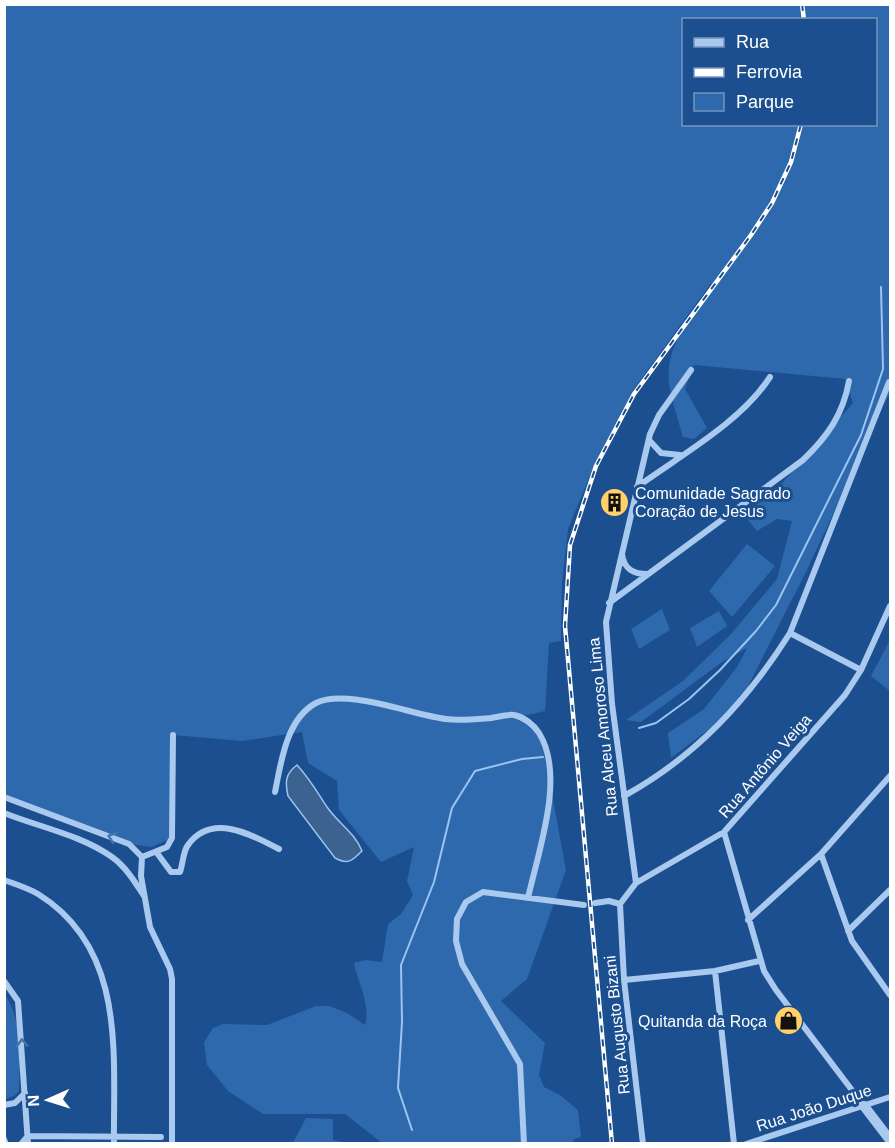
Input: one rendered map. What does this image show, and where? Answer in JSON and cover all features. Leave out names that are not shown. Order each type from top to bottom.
[{"type":"street","name":"Rua Alceu Amoroso Lima","points":[[636,883],[606,629],[609,603],[649,440],[659,415],[691,370]]},
{"type":"street","points":[[637,487],[738,413],[758,396],[770,377]]},
{"type":"street","points":[[609,603],[781,478],[820,444],[839,416],[849,381]]},
{"type":"street","points":[[624,796],[679,761],[712,732],[745,698],[790,633],[889,382]]},
{"type":"street","points":[[649,440],[651,445],[661,453],[681,455]]},
{"type":"street","points":[[622,550],[622,559],[633,573],[649,574]]},
{"type":"street","name":"Rua Antônio Veiga","points":[[620,904],[636,883],[724,832],[845,695],[861,670],[891,606]]},
{"type":"street","points":[[790,633],[861,670]]},
{"type":"street","points":[[274,792],[286,744],[300,717],[316,703],[337,698],[416,711],[446,719],[514,715],[532,724],[540,734],[552,774],[547,815],[528,898]]},
{"type":"street","points":[[142,857],[157,853],[167,847],[172,838],[173,735]]},
{"type":"street","points":[[748,920],[821,854],[891,776]]},
{"type":"street","points":[[4,797],[129,844],[142,857],[141,876],[150,927],[170,969],[172,979],[172,1143]]},
{"type":"street","points":[[4,813],[91,845],[113,858],[128,872],[146,898]]},
{"type":"street","points":[[157,853],[171,872],[180,872],[188,845],[210,828],[227,827],[255,836],[279,849]]},
{"type":"street","points":[[724,832],[759,961],[776,990],[891,1140]]},
{"type":"street","points":[[821,854],[852,940],[891,994]]},
{"type":"street","points":[[4,880],[38,894],[70,921],[94,955],[108,995],[114,1036],[114,1140]]},
{"type":"street","points":[[848,931],[891,890]]},
{"type":"street","points":[[524,1143],[520,1064],[462,964],[456,941],[457,919],[466,902],[483,892],[584,904]]},
{"type":"street","points":[[595,903],[609,901],[620,904]]},
{"type":"street","name":"Rua Augusto Bizani","points":[[620,904],[624,980],[643,1143]]},
{"type":"street","points":[[624,980],[715,971],[759,961]]},
{"type":"street","points":[[715,971],[734,1143]]},
{"type":"street","points":[[4,981],[18,1001],[28,1140]]},
{"type":"street","points":[[4,1105],[15,1103],[25,1093]]},
{"type":"street","name":"Rua João Duque","points":[[746,1143],[891,1097]]},
{"type":"street","points":[[21,1143],[28,1140],[114,1140],[160,1137]]},
{"type":"street","points":[[4,1139],[6,1143]]},
{"type":"green space","points":[[4,5],[890,5],[890,392],[806,572],[744,694],[708,730],[671,758],[668,733],[704,709],[737,667],[747,648],[722,662],[641,722],[626,720],[683,681],[731,634],[777,579],[792,521],[777,519],[757,531],[742,513],[776,490],[853,403],[845,379],[694,365],[685,389],[707,428],[694,439],[683,437],[670,391],[669,365],[678,338],[705,297],[712,282],[634,389],[597,459],[568,529],[562,583],[561,641],[549,643],[545,711],[519,717],[532,726],[543,746],[566,870],[527,979],[501,1001],[545,1043],[539,1075],[544,1087],[560,1095],[578,1110],[581,1137],[574,1139],[573,1143],[382,1143],[345,1114],[263,1114],[228,1091],[207,1065],[204,1042],[213,1028],[223,1024],[267,1025],[316,1006],[329,1006],[347,1013],[365,1025],[365,1002],[354,963],[366,960],[382,962],[388,924],[401,914],[413,895],[407,881],[414,847],[381,862],[339,810],[337,781],[308,763],[302,732],[242,741],[173,735],[172,838],[151,847],[129,844],[5,797]]},
{"type":"green space","points":[[747,544],[775,566],[732,617],[709,591]]},
{"type":"green space","points":[[662,609],[670,630],[639,649],[631,629]]},
{"type":"green space","points":[[719,611],[727,626],[697,647],[690,628]]},
{"type":"green space","points":[[890,640],[890,691],[871,676]]},
{"type":"green space","points":[[4,993],[15,1016],[20,1053],[19,1091],[14,1096],[5,1099]]},
{"type":"green space","points":[[306,1118],[333,1119],[333,1140],[345,1143],[293,1143]]},
{"type":"shaded area","points":[[297,765],[310,780],[331,813],[351,833],[359,845],[362,851],[352,859],[343,861],[335,858],[288,796],[287,779]]},
{"type":"waterway","points":[[639,728],[656,723],[689,699],[720,670],[756,631],[776,605],[861,435],[883,369],[881,287]]},
{"type":"waterway","points":[[412,1130],[398,1088],[402,1022],[401,965],[434,882],[452,808],[475,771],[522,759],[543,757]]},
{"type":"railway","points":[[802,4],[804,18]]},
{"type":"railway","points":[[612,1144],[565,626],[570,545],[596,466],[634,394],[772,203],[791,162],[800,126]]},
{"type":"place","name":"Comunidade Sagrado Coração de Jesus","points":[[614,502]]},
{"type":"place","name":"Quitanda da Roça","points":[[788,1021]]}]
